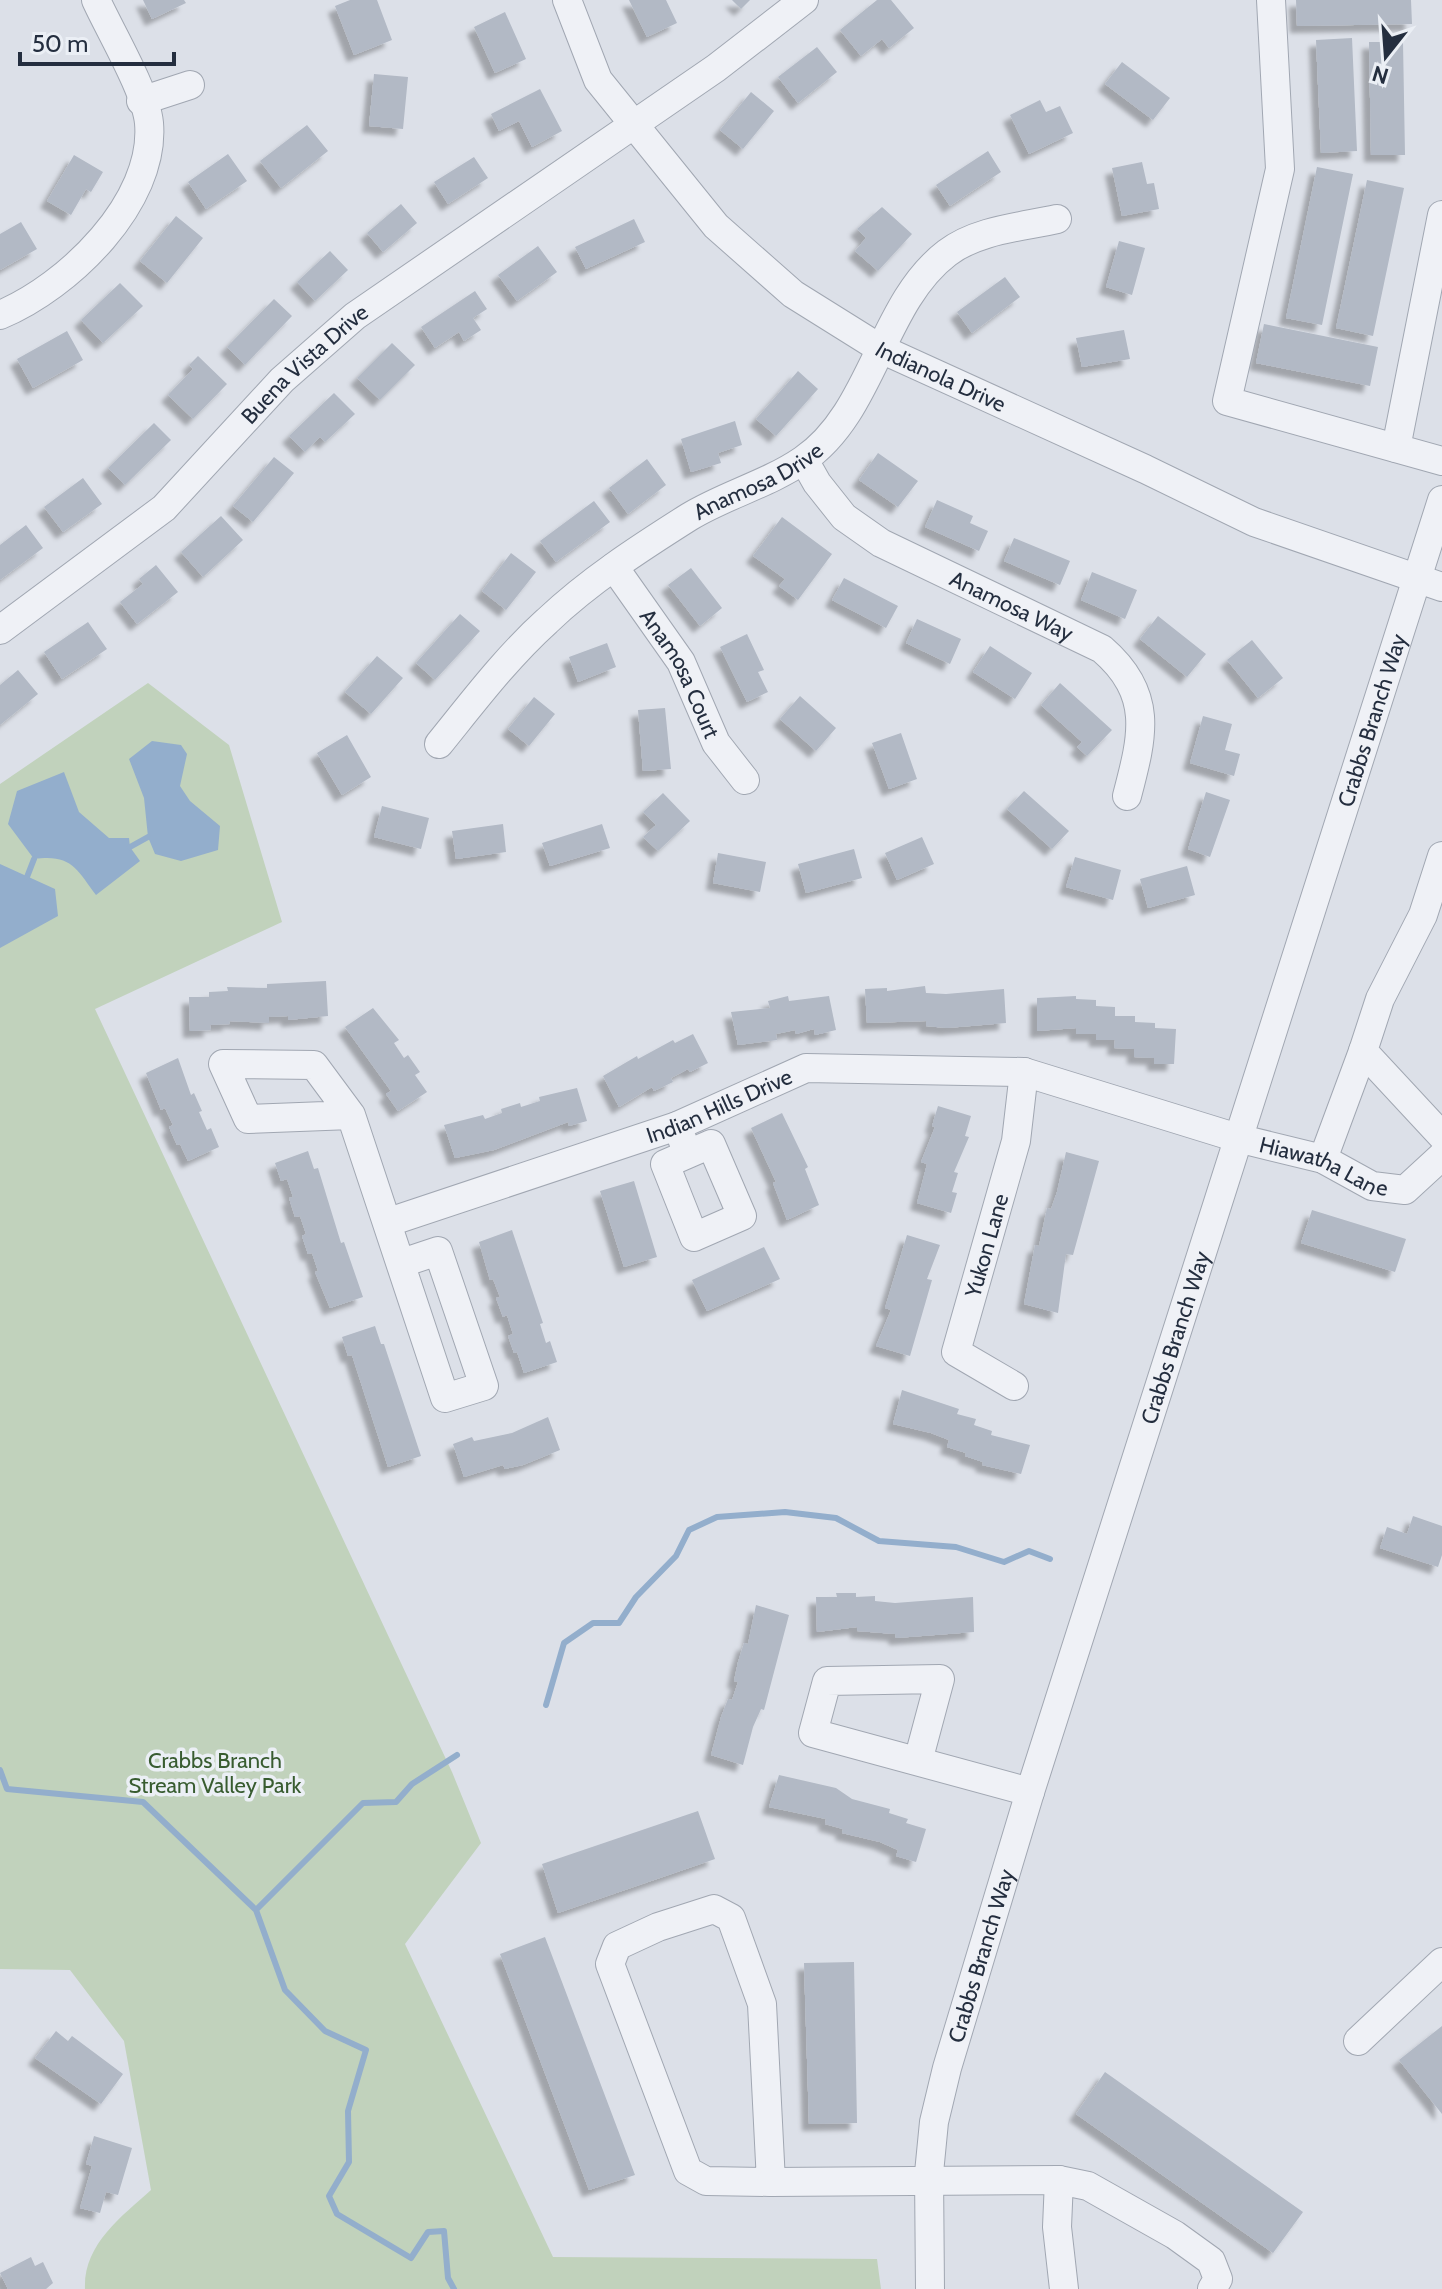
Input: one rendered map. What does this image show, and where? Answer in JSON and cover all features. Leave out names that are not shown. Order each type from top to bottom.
[{"type":"street","points":[[0,315],[65,275],[105,238],[133,192],[147,154],[149,121],[96,0]]},
{"type":"street","name":"Indianola Drive","points":[[567,0],[598,80],[632,125],[716,226],[793,294],[881,349],[1254,522],[1430,583]]},
{"type":"street","name":"Buena Vista Drive","points":[[0,630],[164,508],[282,380],[355,316],[716,68],[804,0]]},
{"type":"street","points":[[1271,0],[1280,169],[1227,401],[1442,461]]},
{"type":"street","points":[[141,101],[190,85]]},
{"type":"street","points":[[1396,448],[1442,215]]},
{"type":"street","name":"Anamosa Drive","points":[[439,744],[497,672],[547,620],[614,567],[692,515],[804,460],[845,416],[925,273],[949,252],[979,236],[1057,219]]},
{"type":"street","name":"Anamosa Way","points":[[804,460],[817,483],[844,517],[881,543],[1102,649],[1124,668],[1135,686],[1139,709],[1138,754],[1127,796]]},
{"type":"street","name":"Crabbs Branch Way","points":[[930,2289],[929,2179],[934,2122],[947,2068],[1030,1792],[1241,1139],[1430,583],[1442,500]]},
{"type":"street","name":"Anamosa Court","points":[[614,567],[681,662],[716,743],[745,780]]},
{"type":"street","points":[[1323,1159],[1380,999],[1423,915],[1440,868]]},
{"type":"street","points":[[1363,1051],[1442,1136]]},
{"type":"street","name":"Indian Hills Drive","points":[[389,1222],[677,1126],[806,1068],[1024,1072],[1241,1139]]},
{"type":"street","name":"Yukon Lane","points":[[1014,1386],[956,1352],[1016,1141],[1024,1072]]},
{"type":"street","points":[[351,1115],[445,1398],[484,1386],[438,1251],[402,1263]]},
{"type":"street","points":[[677,1126],[688,1154]]},
{"type":"street","name":"Hiawatha Lane","points":[[1241,1139],[1323,1159],[1372,1186],[1405,1190],[1442,1156]]},
{"type":"street","points":[[918,1761],[940,1679],[827,1681],[813,1733],[1030,1792]]},
{"type":"street","points":[[771,2182],[762,2004],[731,1918],[714,1909],[658,1927],[617,1946],[610,1964],[688,2171],[706,2181],[771,2182],[929,2179],[1059,2180],[1088,2186],[1211,2261],[1218,2279],[1212,2289]]},
{"type":"street","points":[[1358,2041],[1442,1962]]},
{"type":"street","points":[[1059,2180],[1057,2227],[1064,2289]]},
{"type":"green space","name":"Crabbs Branch Stream Valley Park","points":[[148,683],[229,745],[282,922],[95,1009],[452,1772],[481,1843],[405,1944],[553,2257],[877,2259],[881,2289],[85,2289],[86,2273],[97,2245],[116,2222],[151,2190],[124,2041],[70,1970],[0,1969],[0,784]]},
{"type":"water","points":[[152,741],[181,745],[187,754],[180,786],[190,801],[220,826],[218,850],[181,861],[155,854],[148,837],[144,798],[129,759]]},
{"type":"water","points":[[64,772],[79,812],[109,838],[129,838],[130,847],[140,861],[96,895],[83,877],[65,861],[34,859],[8,824],[17,791]]},
{"type":"water","points":[[0,864],[55,889],[58,916],[0,948]]},
{"type":"building","points":[[143,0],[184,0],[186,3],[152,19]]},
{"type":"building","points":[[350,0],[377,0],[392,40],[354,55],[335,6]]},
{"type":"building","points":[[629,0],[666,0],[677,23],[647,37]]},
{"type":"building","points":[[732,0],[750,0],[741,9]]},
{"type":"building","points":[[877,0],[891,0],[914,28],[889,48],[882,39],[861,56],[840,30]]},
{"type":"building","points":[[1296,0],[1411,0],[1412,24],[1297,26]]},
{"type":"building","points":[[505,12],[526,59],[495,73],[474,27]]},
{"type":"building","points":[[1352,38],[1357,151],[1321,153],[1316,40]]},
{"type":"building","points":[[1369,42],[1403,42],[1405,155],[1371,155]]},
{"type":"building","points":[[817,47],[837,72],[798,103],[778,77]]},
{"type":"building","points":[[1122,62],[1170,98],[1153,120],[1105,84]]},
{"type":"building","points":[[374,74],[408,77],[403,129],[369,126]]},
{"type":"building","points":[[540,89],[562,131],[532,147],[519,121],[499,131],[491,114]]},
{"type":"building","points":[[751,92],[774,111],[743,149],[720,130]]},
{"type":"building","points":[[1040,100],[1046,112],[1060,106],[1073,133],[1029,154],[1010,115]]},
{"type":"building","points":[[307,125],[328,151],[281,188],[260,161]]},
{"type":"building","points":[[988,151],[1001,172],[950,206],[936,185]]},
{"type":"building","points":[[228,154],[247,181],[206,209],[188,182]]},
{"type":"building","points":[[74,155],[103,172],[91,192],[86,189],[71,215],[47,201]]},
{"type":"building","points":[[474,157],[488,178],[448,204],[434,182]]},
{"type":"building","points":[[1142,162],[1147,184],[1154,183],[1159,209],[1122,216],[1112,168]]},
{"type":"building","points":[[1317,167],[1353,174],[1322,325],[1286,318]]},
{"type":"building","points":[[1367,180],[1404,188],[1373,336],[1336,328]]},
{"type":"building","points":[[401,204],[417,223],[383,252],[367,233]]},
{"type":"building","points":[[882,207],[912,234],[878,271],[855,251],[866,238],[857,229]]},
{"type":"building","points":[[176,216],[203,238],[167,283],[140,261]]},
{"type":"building","points":[[634,219],[645,242],[586,269],[575,247]]},
{"type":"building","points":[[21,222],[37,249],[0,270],[0,234]]},
{"type":"building","points":[[1119,241],[1145,248],[1132,295],[1106,287]]},
{"type":"building","points":[[538,246],[557,272],[517,301],[498,275]]},
{"type":"building","points":[[330,251],[348,270],[315,301],[297,282]]},
{"type":"building","points":[[1005,277],[1020,297],[972,333],[957,312]]},
{"type":"building","points":[[120,283],[143,306],[103,343],[81,320]]},
{"type":"building","points":[[475,291],[487,309],[473,318],[481,330],[464,341],[459,332],[435,348],[421,327]]},
{"type":"building","points":[[274,299],[292,316],[245,365],[227,347]]},
{"type":"building","points":[[1264,324],[1378,347],[1370,386],[1256,363]]},
{"type":"building","points":[[1124,330],[1130,359],[1082,367],[1076,338]]},
{"type":"building","points":[[67,331],[83,360],[33,388],[17,359]]},
{"type":"building","points":[[392,343],[415,365],[380,400],[357,378]]},
{"type":"building","points":[[198,356],[227,384],[193,419],[168,395],[193,369],[189,365]]},
{"type":"building","points":[[798,371],[818,389],[776,436],[756,419]]},
{"type":"building","points":[[334,393],[355,414],[325,442],[320,437],[305,452],[289,436]]},
{"type":"building","points":[[735,421],[742,445],[718,453],[721,463],[691,472],[681,439]]},
{"type":"building","points":[[154,423],[171,440],[125,485],[108,468]]},
{"type":"building","points":[[878,453],[918,481],[898,507],[859,480]]},
{"type":"building","points":[[274,457],[294,473],[253,522],[233,506]]},
{"type":"building","points":[[647,459],[666,485],[628,514],[609,488]]},
{"type":"building","points":[[83,478],[102,504],[63,532],[44,507]]},
{"type":"building","points":[[937,500],[973,516],[970,523],[988,531],[979,551],[925,527]]},
{"type":"building","points":[[594,501],[610,522],[556,562],[540,541]]},
{"type":"building","points":[[221,516],[243,540],[203,577],[181,552]]},
{"type":"building","points":[[782,517],[832,554],[798,600],[779,586],[785,579],[753,556]]},
{"type":"building","points":[[26,525],[43,548],[0,580],[0,545]]},
{"type":"building","points":[[1014,538],[1070,561],[1060,585],[1004,561]]},
{"type":"building","points":[[511,553],[536,572],[506,610],[482,591]]},
{"type":"building","points":[[156,565],[178,592],[137,624],[120,602],[143,584],[139,579]]},
{"type":"building","points":[[691,568],[722,608],[700,626],[668,585]]},
{"type":"building","points":[[1092,572],[1137,590],[1125,619],[1081,600]]},
{"type":"building","points":[[844,578],[898,606],[886,628],[832,600]]},
{"type":"building","points":[[460,614],[480,631],[435,680],[416,663]]},
{"type":"building","points":[[1158,616],[1206,654],[1187,677],[1140,639]]},
{"type":"building","points":[[917,619],[961,639],[950,664],[906,643]]},
{"type":"building","points":[[88,622],[107,649],[62,679],[44,652]]},
{"type":"building","points":[[747,634],[764,670],[758,672],[768,692],[747,702],[720,647]]},
{"type":"building","points":[[1252,640],[1283,678],[1258,698],[1227,660]]},
{"type":"building","points":[[607,643],[616,667],[578,682],[569,657]]},
{"type":"building","points":[[990,646],[1032,673],[1015,699],[973,672]]},
{"type":"building","points":[[377,656],[403,678],[371,714],[345,692]]},
{"type":"building","points":[[18,670],[38,694],[0,725],[0,685]]},
{"type":"building","points":[[1060,683],[1112,730],[1087,756],[1077,747],[1082,742],[1041,705]]},
{"type":"building","points":[[800,696],[836,728],[816,751],[780,719]]},
{"type":"building","points":[[534,697],[555,714],[529,746],[508,729]]},
{"type":"building","points":[[665,708],[671,769],[643,771],[638,710]]},
{"type":"building","points":[[1203,716],[1232,724],[1225,750],[1240,754],[1234,776],[1190,763]]},
{"type":"building","points":[[901,733],[917,779],[889,789],[872,743]]},
{"type":"building","points":[[347,735],[371,777],[342,795],[317,753]]},
{"type":"building","points":[[1024,791],[1069,831],[1052,849],[1007,809]]},
{"type":"building","points":[[1206,792],[1230,800],[1210,857],[1188,849]]},
{"type":"building","points":[[663,793],[690,821],[658,851],[643,837],[656,825],[643,812]]},
{"type":"building","points":[[382,806],[429,818],[421,849],[374,837]]},
{"type":"building","points":[[503,824],[506,852],[456,859],[452,831]]},
{"type":"building","points":[[602,824],[610,848],[550,866],[542,843]]},
{"type":"building","points":[[922,837],[934,864],[897,880],[885,853]]},
{"type":"building","points":[[854,849],[862,878],[806,893],[798,864]]},
{"type":"building","points":[[718,853],[766,862],[760,892],[713,883]]},
{"type":"building","points":[[1075,857],[1121,870],[1113,900],[1066,887]]},
{"type":"building","points":[[1187,866],[1195,895],[1148,908],[1140,879]]},
{"type":"building","points":[[326,981],[328,1016],[288,1020],[288,1016],[269,1017],[269,1023],[229,1021],[230,1024],[210,1025],[211,1030],[190,1031],[189,997],[209,997],[209,992],[228,991],[227,987],[267,988],[267,984]]},
{"type":"building","points":[[925,986],[926,993],[946,994],[1004,989],[1006,1023],[947,1028],[926,1026],[926,1021],[867,1023],[865,989],[887,988],[887,991]]},
{"type":"building","points":[[788,996],[789,1001],[829,996],[836,1030],[815,1035],[814,1029],[796,1034],[795,1030],[776,1034],[777,1040],[738,1045],[731,1012],[770,1008],[768,1001]]},
{"type":"building","points":[[1076,996],[1076,999],[1096,1000],[1096,1006],[1115,1007],[1115,1016],[1135,1016],[1135,1022],[1155,1023],[1155,1028],[1176,1029],[1174,1064],[1154,1064],[1154,1058],[1134,1057],[1134,1049],[1114,1048],[1115,1040],[1096,1040],[1096,1034],[1076,1034],[1076,1028],[1037,1031],[1037,998]]},
{"type":"building","points":[[373,1008],[399,1040],[394,1043],[404,1058],[408,1055],[420,1072],[415,1075],[427,1092],[398,1111],[386,1094],[391,1091],[345,1027]]},
{"type":"building","points":[[693,1034],[708,1063],[690,1072],[688,1069],[671,1078],[673,1082],[654,1091],[652,1087],[619,1107],[603,1076],[637,1056],[638,1059],[673,1040],[675,1043]]},
{"type":"building","points":[[178,1058],[191,1095],[194,1093],[202,1111],[199,1112],[207,1130],[211,1128],[219,1147],[188,1161],[180,1144],[177,1145],[169,1127],[173,1125],[165,1108],[161,1110],[146,1073]]},
{"type":"building","points":[[577,1088],[587,1121],[569,1126],[568,1122],[494,1150],[455,1158],[444,1125],[483,1115],[485,1119],[502,1113],[501,1109],[520,1103],[521,1107],[540,1101],[539,1097]]},
{"type":"building","points":[[938,1106],[971,1116],[965,1136],[969,1137],[954,1172],[958,1173],[952,1192],[957,1193],[951,1213],[917,1203],[927,1164],[921,1162],[935,1127],[932,1126]]},
{"type":"building","points":[[782,1113],[808,1167],[805,1169],[819,1205],[787,1220],[773,1183],[776,1182],[751,1128]]},
{"type":"building","points":[[308,1151],[314,1169],[318,1168],[341,1243],[344,1242],[363,1297],[330,1308],[315,1272],[318,1271],[312,1253],[308,1254],[302,1236],[306,1234],[300,1216],[295,1217],[287,1179],[281,1181],[275,1163]]},
{"type":"building","points":[[1066,1152],[1099,1161],[1073,1255],[1066,1254],[1058,1313],[1024,1304],[1035,1245],[1039,1246],[1047,1208],[1051,1209],[1057,1192]]},
{"type":"building","points":[[634,1181],[657,1257],[624,1267],[600,1191]]},
{"type":"building","points":[[1312,1210],[1406,1239],[1395,1272],[1301,1243]]},
{"type":"building","points":[[512,1230],[543,1323],[540,1324],[546,1343],[550,1341],[557,1362],[524,1373],[508,1336],[513,1334],[507,1315],[503,1317],[496,1298],[500,1297],[493,1279],[490,1280],[479,1242]]},
{"type":"building","points":[[907,1235],[940,1245],[927,1279],[932,1280],[910,1356],[876,1346],[891,1310],[885,1308]]},
{"type":"building","points":[[764,1247],[780,1279],[707,1311],[692,1280]]},
{"type":"building","points":[[375,1326],[381,1344],[384,1344],[421,1456],[388,1467],[352,1355],[348,1356],[342,1337]]},
{"type":"building","points":[[902,1390],[959,1409],[957,1414],[976,1419],[974,1425],[992,1431],[991,1435],[1030,1445],[1021,1474],[982,1465],[983,1462],[965,1456],[966,1453],[947,1447],[949,1440],[893,1424]]},
{"type":"building","points":[[548,1417],[560,1450],[523,1465],[505,1469],[503,1465],[464,1477],[453,1444],[472,1437],[474,1441],[512,1433]]},
{"type":"building","points":[[1413,1516],[1442,1526],[1442,1555],[1438,1567],[1380,1548],[1387,1527],[1407,1534]]},
{"type":"building","points":[[836,1593],[856,1593],[856,1597],[875,1596],[875,1601],[895,1603],[973,1597],[974,1632],[896,1638],[895,1634],[857,1631],[857,1627],[817,1632],[816,1597],[837,1597]]},
{"type":"building","points":[[756,1605],[789,1615],[764,1710],[761,1709],[753,1727],[743,1765],[711,1755],[721,1717],[728,1699],[732,1700],[738,1682],[734,1681],[738,1662],[744,1643],[748,1644]]},
{"type":"building","points":[[779,1775],[836,1788],[852,1799],[890,1809],[889,1813],[908,1819],[906,1823],[926,1829],[916,1862],[896,1856],[898,1850],[880,1842],[842,1833],[843,1829],[825,1824],[826,1819],[769,1807]]},
{"type":"building","points":[[698,1811],[715,1859],[558,1913],[542,1864]]},
{"type":"building","points":[[545,1937],[635,2175],[589,2190],[500,1954]]},
{"type":"building","points":[[854,1962],[857,2123],[809,2124],[804,1963]]},
{"type":"building","points":[[1442,2026],[1442,2114],[1399,2060]]},
{"type":"building","points":[[56,2031],[68,2041],[72,2036],[123,2074],[101,2104],[35,2058]]},
{"type":"building","points":[[1105,2072],[1303,2212],[1273,2253],[1076,2114]]},
{"type":"building","points":[[94,2136],[132,2148],[118,2195],[106,2192],[100,2213],[80,2208],[92,2166],[86,2164]]},
{"type":"building","points":[[31,2257],[35,2266],[43,2262],[53,2283],[46,2289],[8,2289],[0,2273]]},
{"type":"waterway","points":[[130,847],[148,837]]},
{"type":"waterway","points":[[27,877],[34,859]]},
{"type":"waterway","points":[[546,1705],[564,1643],[593,1623],[619,1623],[636,1597],[676,1556],[689,1530],[717,1517],[785,1512],[836,1518],[879,1541],[956,1547],[1004,1562],[1029,1551],[1050,1559]]},
{"type":"waterway","points":[[256,1910],[363,1803],[396,1802],[412,1784],[457,1755]]},
{"type":"waterway","points":[[0,1770],[7,1789],[143,1802],[256,1910],[285,1990],[325,2031],[366,2050],[348,2111],[349,2162],[329,2196],[337,2214],[411,2258],[428,2232],[444,2231],[448,2278],[454,2289]]}]
